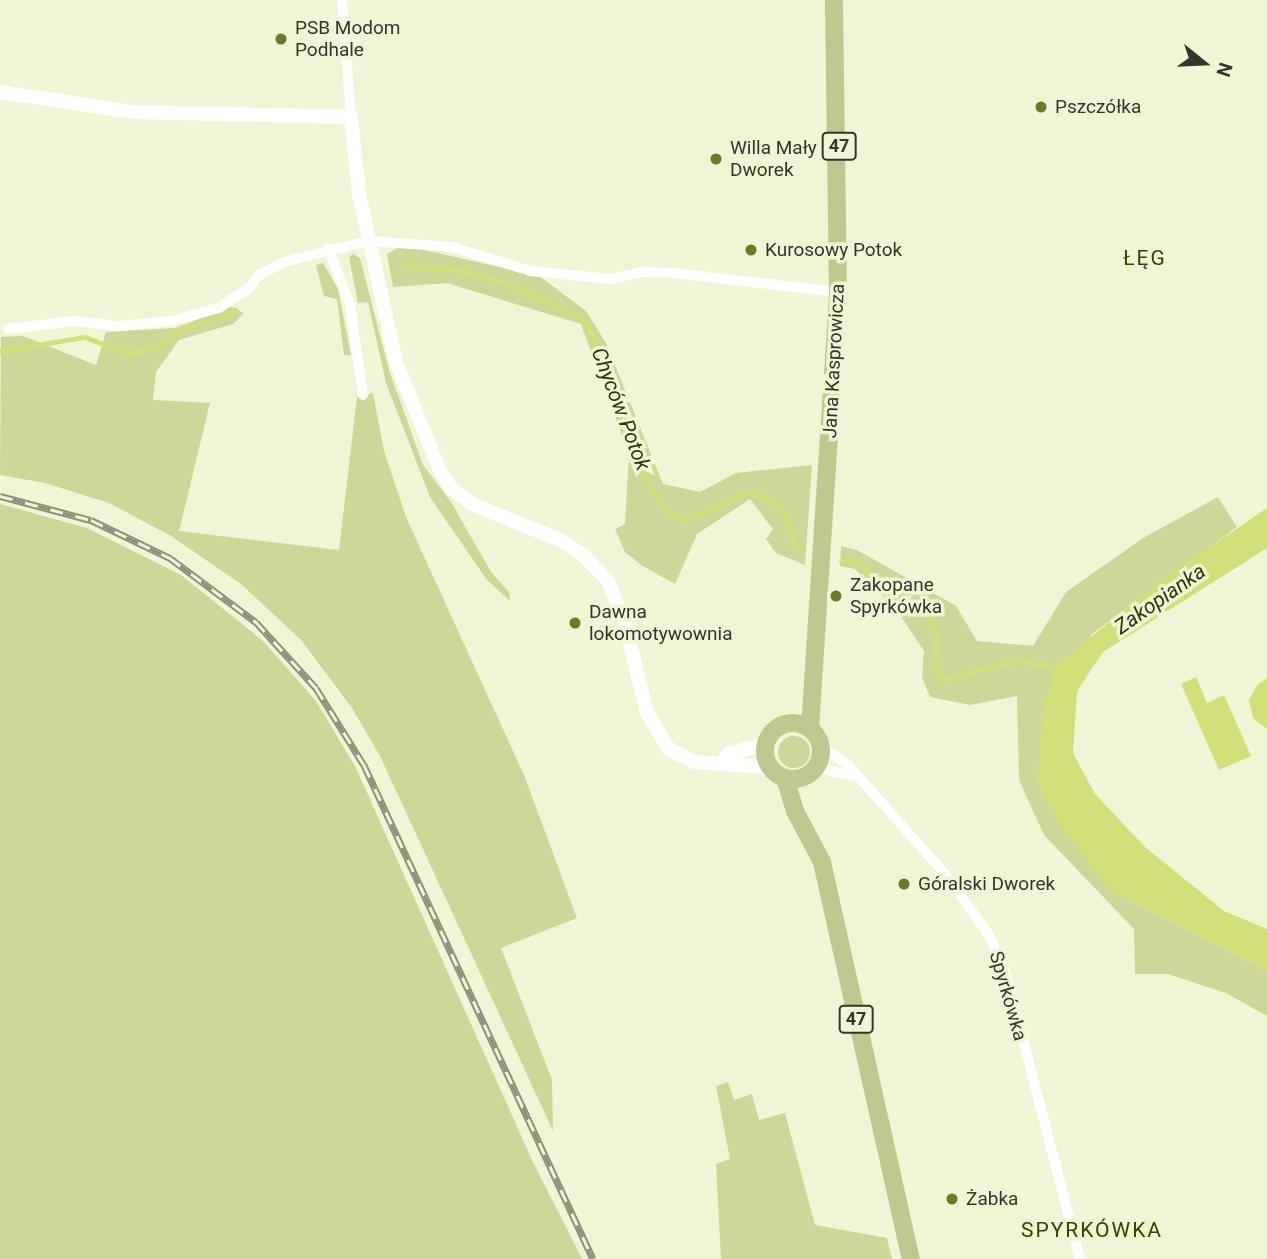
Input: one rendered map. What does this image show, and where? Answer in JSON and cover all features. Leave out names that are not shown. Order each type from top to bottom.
[{"type":"main road","name":"Jana Kasprowicza","points":[[811,679],[838,292],[834,0]]},
{"type":"main road","name":"47","points":[[767,743],[774,732],[792,723],[811,679]]},
{"type":"main road","name":"47","points":[[810,729],[811,679]]},
{"type":"main road","points":[[792,723],[810,729],[821,746]]},
{"type":"main road","points":[[767,743],[770,767],[785,778],[811,772]]},
{"type":"main road","name":"47","points":[[806,824],[811,772],[821,746]]},
{"type":"main road","name":"47","points":[[785,778],[797,816],[806,824],[822,862],[911,1259]]},
{"type":"street","points":[[342,0],[351,117],[369,242],[396,362],[419,427],[452,488],[472,504],[560,540],[591,562],[620,604],[652,727],[669,749],[688,761],[723,761],[770,767]]},
{"type":"street","points":[[0,92],[132,112],[351,117]]},
{"type":"street","points":[[8,330],[74,321],[119,326],[183,318],[219,308],[250,287],[259,275],[284,262],[328,248],[369,242],[453,247],[530,271],[611,279],[641,272],[674,273],[838,292]]},
{"type":"street","points":[[328,248],[350,304],[363,395]]},
{"type":"street","points":[[723,761],[728,754],[767,743]]},
{"type":"street","name":"Spyrkówka","points":[[821,746],[848,765],[854,776],[945,874],[989,935],[1005,971],[1080,1259]]},
{"type":"street","points":[[811,772],[854,776]]},
{"type":"shaded area","points":[[403,245],[539,276],[586,311],[606,343],[663,484],[700,492],[736,473],[812,465],[805,565],[776,553],[766,539],[773,529],[750,499],[697,534],[675,584],[641,565],[625,552],[615,529],[625,524],[629,455],[581,324],[447,283],[393,287],[387,254]]},
{"type":"shaded area","points":[[353,254],[360,258],[389,370],[423,465],[451,502],[491,572],[509,592],[510,601],[487,580],[430,497],[386,383],[368,302],[358,303],[349,257]]},
{"type":"shaded area","points":[[323,263],[338,289],[351,355],[344,355],[337,299],[324,296],[316,265]]},
{"type":"shaded area","points":[[231,307],[244,313],[233,324],[179,340],[156,372],[153,400],[210,403],[179,531],[339,550],[357,397],[373,393],[384,451],[406,517],[524,775],[577,918],[501,948],[552,1080],[553,1131],[380,756],[352,708],[301,640],[241,584],[171,536],[109,503],[45,483],[0,475],[1,337],[23,336],[96,365],[106,332],[175,328]]},
{"type":"shaded area","points":[[1218,497],[1237,527],[1092,634],[1042,717],[1108,889],[1267,971],[1267,1016],[1226,993],[1168,974],[1135,974],[1134,929],[1044,835],[1019,780],[1017,696],[970,705],[930,697],[922,677],[924,651],[894,606],[855,569],[840,566],[841,546],[857,550],[956,606],[977,641],[1033,646],[1066,592],[1143,538]]},
{"type":"shaded area","points":[[0,504],[87,528],[181,575],[263,641],[316,701],[356,768],[532,1160],[582,1259],[0,1259]]},
{"type":"shaded area","points":[[794,736],[806,740],[810,752],[806,764],[794,768],[782,764],[778,752],[782,740]]},
{"type":"shaded area","points":[[728,1082],[734,1100],[752,1094],[759,1120],[785,1113],[815,1225],[887,1238],[892,1259],[721,1259],[716,1164],[730,1159],[716,1086]]},
{"type":"water","name":"Zakopianka","points":[[1267,508],[1267,548],[1103,652],[1077,691],[1073,753],[1095,794],[1145,847],[1224,911],[1267,929],[1267,971],[1108,889],[1056,820],[1038,783],[1042,717],[1055,666],[1160,581]]},
{"type":"water","points":[[1196,677],[1207,703],[1224,695],[1251,756],[1219,770],[1181,684]]},
{"type":"water","points":[[1267,678],[1267,729],[1253,718],[1249,700],[1258,684]]},
{"type":"waterway","name":"Chyców Potok","points":[[404,266],[460,270],[506,283],[582,318],[597,343],[652,491],[665,509],[684,521],[748,492],[775,502],[787,516],[794,543],[802,549]]},
{"type":"waterway","name":"Chyców Potok","points":[[222,317],[235,310]]},
{"type":"waterway","name":"Chyców Potok","points":[[0,351],[85,337],[129,354],[158,347],[180,329],[216,319]]},
{"type":"waterway","name":"Chyców Potok","points":[[841,560],[857,562],[931,619],[937,637],[936,668],[942,680],[1017,660],[1057,668]]},
{"type":"railway","points":[[0,496],[91,520],[170,558],[256,622],[316,688],[364,765],[593,1259]]},
{"type":"place","name":"PSB Modom Podhale","points":[[281,39]]},
{"type":"place","name":"Pszczółka","points":[[1041,107]]},
{"type":"place","name":"Willa Mały Dworek","points":[[716,159]]},
{"type":"place","name":"Kurosowy Potok","points":[[751,250]]},
{"type":"place","name":"Zakopane Spyrkówka","points":[[836,596]]},
{"type":"place","name":"Dawna lokomotywownia","points":[[575,623]]},
{"type":"place","name":"Góralski Dworek","points":[[904,884]]},
{"type":"place","name":"Żabka","points":[[952,1199]]},
{"type":"district","name":"ŁĘG","points":[[1145,258]]},
{"type":"district","name":"SPYRKÓWKA","points":[[1092,1230]]}]
